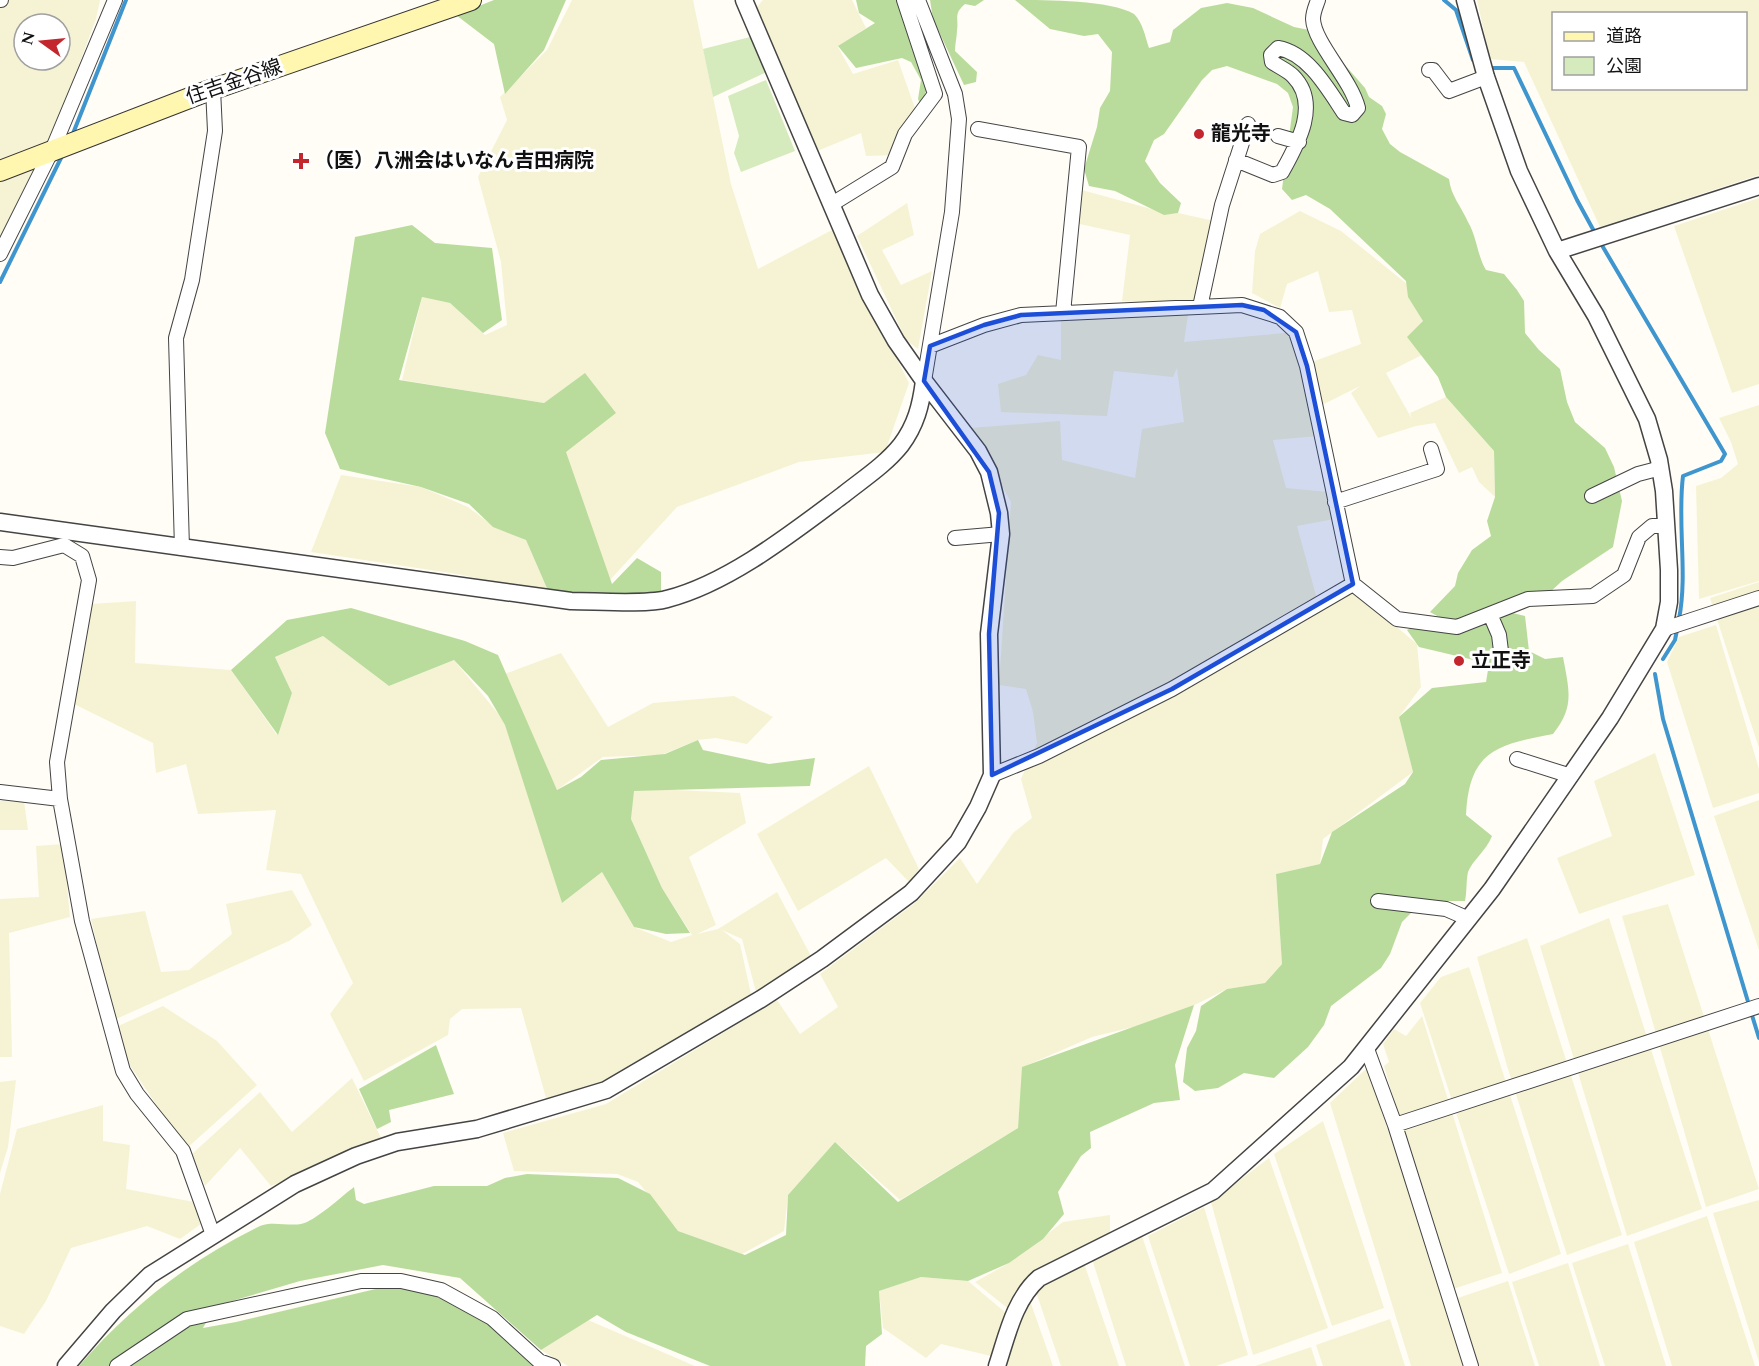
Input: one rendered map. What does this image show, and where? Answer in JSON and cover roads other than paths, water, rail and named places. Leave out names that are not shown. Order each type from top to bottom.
[{"type":"main road","name":"住吉金谷線","points":[[0,171],[53,148],[213,89],[471,0]]},
{"type":"street","points":[[0,254],[53,148],[115,0]]},
{"type":"street","points":[[66,1366],[113,1311],[150,1275],[295,1184],[356,1156],[397,1142],[477,1129],[606,1090],[822,959],[911,894],[958,842],[978,807],[992,775],[989,634],[1001,534],[999,513],[989,472],[978,450],[896,341],[870,295],[744,0]]},
{"type":"street","points":[[832,204],[892,167],[905,134],[935,94],[904,0]]},
{"type":"street","points":[[0,522],[572,601],[664,600],[694,590],[750,560],[803,525],[887,462],[902,443],[920,411],[952,212],[959,119],[955,94],[918,0]]},
{"type":"street","points":[[1236,160],[1273,175],[1281,172],[1299,142],[1307,102],[1293,76],[1272,62],[1271,55],[1278,48],[1292,50],[1324,81],[1344,114],[1352,116],[1358,108],[1354,91],[1319,37],[1313,23],[1318,0]]},
{"type":"street","points":[[1465,0],[1484,72],[1519,171],[1557,251],[1596,316],[1647,419],[1661,468],[1667,526],[1672,627]]},
{"type":"street","points":[[1429,70],[1433,70],[1449,91],[1484,72]]},
{"type":"street","points":[[182,548],[176,338],[192,280],[215,131],[213,89]]},
{"type":"street","points":[[1200,307],[1222,205],[1248,124]]},
{"type":"street","points":[[978,129],[1079,147],[1063,313]]},
{"type":"street","points":[[1278,136],[1299,142]]},
{"type":"street","points":[[1557,251],[1759,186]]},
{"type":"street","points":[[930,346],[984,325],[1021,315],[1242,305],[1280,316],[1296,332],[1307,366],[1353,584],[1397,619],[1457,627],[1528,599],[1593,596],[1624,575],[1639,537],[1652,526],[1667,526]]},
{"type":"street","points":[[1335,502],[1437,469],[1431,449]]},
{"type":"street","points":[[1592,496],[1638,474],[1661,468]]},
{"type":"street","points":[[955,538],[1001,534]]},
{"type":"street","points":[[0,557],[13,558],[64,545],[82,556],[89,579],[59,738],[57,762],[60,799],[81,921],[115,1051],[123,1071],[137,1094],[183,1151],[213,1235]]},
{"type":"street","points":[[992,775],[1039,756],[1172,689],[1353,584]]},
{"type":"street","points":[[997,1366],[1017,1307],[1030,1286],[1039,1278],[1213,1191],[1325,1091],[1367,1049],[1469,919],[1571,776],[1672,627],[1759,598]]},
{"type":"street","points":[[1490,614],[1499,635],[1502,659]]},
{"type":"street","points":[[1517,759],[1571,776]]},
{"type":"street","points":[[0,792],[60,799]]},
{"type":"street","points":[[1378,901],[1446,909],[1469,919]]},
{"type":"street","points":[[1395,1125],[1758,1006]]},
{"type":"street","points":[[1367,1049],[1395,1125],[1471,1366]]},
{"type":"street","points":[[117,1366],[187,1319],[361,1281],[401,1281],[441,1290],[492,1318],[539,1361],[553,1366]]},
{"type":"waterway","points":[[72,136],[126,0]]},
{"type":"waterway","points":[[1444,0],[1456,10],[1473,60]]},
{"type":"waterway","points":[[1489,68],[1514,68],[1595,233]]},
{"type":"waterway","points":[[0,282],[62,156]]},
{"type":"waterway","points":[[1600,242],[1725,454],[1721,461],[1683,476],[1681,494],[1683,584],[1679,619]]},
{"type":"waterway","points":[[1663,659],[1675,640],[1677,630]]},
{"type":"waterway","points":[[1655,674],[1663,719],[1749,1005]]},
{"type":"waterway","points":[[1751,1012],[1759,1038]]},
{"type":"place","name":"龍光寺","points":[[1199,134]]},
{"type":"place","name":"（医）八洲会はいなん吉田病院","points":[[301,161]]},
{"type":"place","name":"立正寺","points":[[1459,661]]}]
